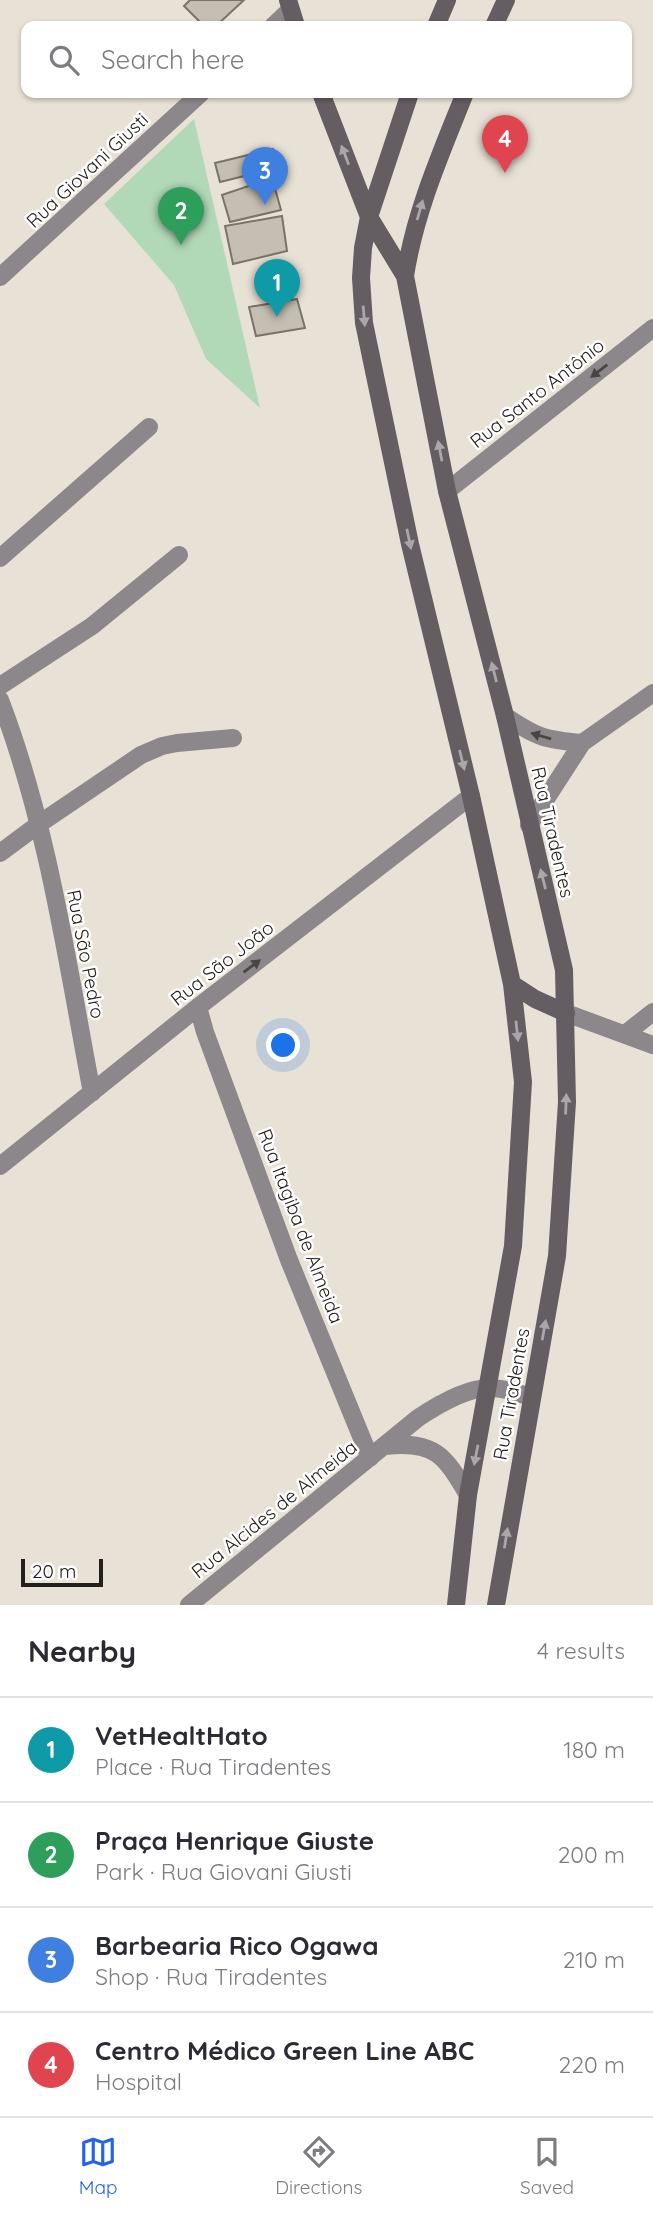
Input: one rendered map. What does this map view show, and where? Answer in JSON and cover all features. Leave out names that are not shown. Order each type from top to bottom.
[{"type":"main road","points":[[496,21],[506,0]]},
{"type":"main road","points":[[434,21],[445,4]]},
{"type":"main road","points":[[438,21],[445,4]]},
{"type":"main road","name":"Rua Tiradentes","points":[[323,98],[369,217],[405,276],[447,491],[505,716],[560,948],[566,1013],[567,1102],[557,1256],[496,1605]]},
{"type":"main road","name":"Rua Tiradentes","points":[[408,98],[369,217],[361,278],[364,323],[410,544],[471,796],[512,984],[523,1082],[513,1246],[468,1495],[456,1605]]},
{"type":"main road","points":[[405,276],[428,186],[463,98]]},
{"type":"main road","points":[[512,984],[535,999],[566,1013]]},
{"type":"street","name":"Rua Giovani Giusti","points":[[0,277],[196,98]]},
{"type":"street","name":"Rua Santo Antônio","points":[[447,491],[653,328]]},
{"type":"street","points":[[0,558],[149,427]]},
{"type":"street","points":[[0,686],[92,626],[179,555]]},
{"type":"street","points":[[529,825],[582,743],[653,693]]},
{"type":"street","name":"Rua São Pedro","points":[[0,700],[16,743],[39,824],[92,1093]]},
{"type":"street","points":[[505,716],[531,734],[582,743]]},
{"type":"street","points":[[0,853],[141,755],[177,743],[233,738]]},
{"type":"street","name":"Rua São João","points":[[0,1166],[198,1007],[471,796]]},
{"type":"street","name":"Rua Itagiba de Almeida","points":[[198,1007],[289,1260],[370,1458]]},
{"type":"street","points":[[625,1034],[653,1012]]},
{"type":"street","points":[[566,1013],[653,1045]]},
{"type":"street","points":[[489,1388],[532,1397]]},
{"type":"street","name":"Rua Alcides de Almeida","points":[[189,1605],[418,1418],[460,1395],[489,1388]]},
{"type":"street","name":"Rua Alcides de Almeida","points":[[385,1446],[422,1445],[438,1452],[450,1464],[468,1495]]},
{"type":"green space","points":[[194,119],[260,408],[206,359],[174,285],[104,204]]},
{"type":"building","points":[[190,0],[244,0],[221,21],[199,21],[184,6]]},
{"type":"building","points":[[273,149],[281,167],[220,182],[215,163]]},
{"type":"building","points":[[272,178],[281,210],[230,222],[222,195]]},
{"type":"building","points":[[282,216],[287,251],[233,264],[225,226]]},
{"type":"building","points":[[297,299],[305,328],[256,336],[249,307]]},
{"type":"place","name":"Centro Médico Green Line ABC","points":[[505,173]]},
{"type":"place","name":"Barbearia Rico Ogawa","points":[[265,205]]},
{"type":"place","name":"Praça Henrique Giuste","points":[[181,245]]},
{"type":"place","name":"VetHealtHato","points":[[277,317]]}]
